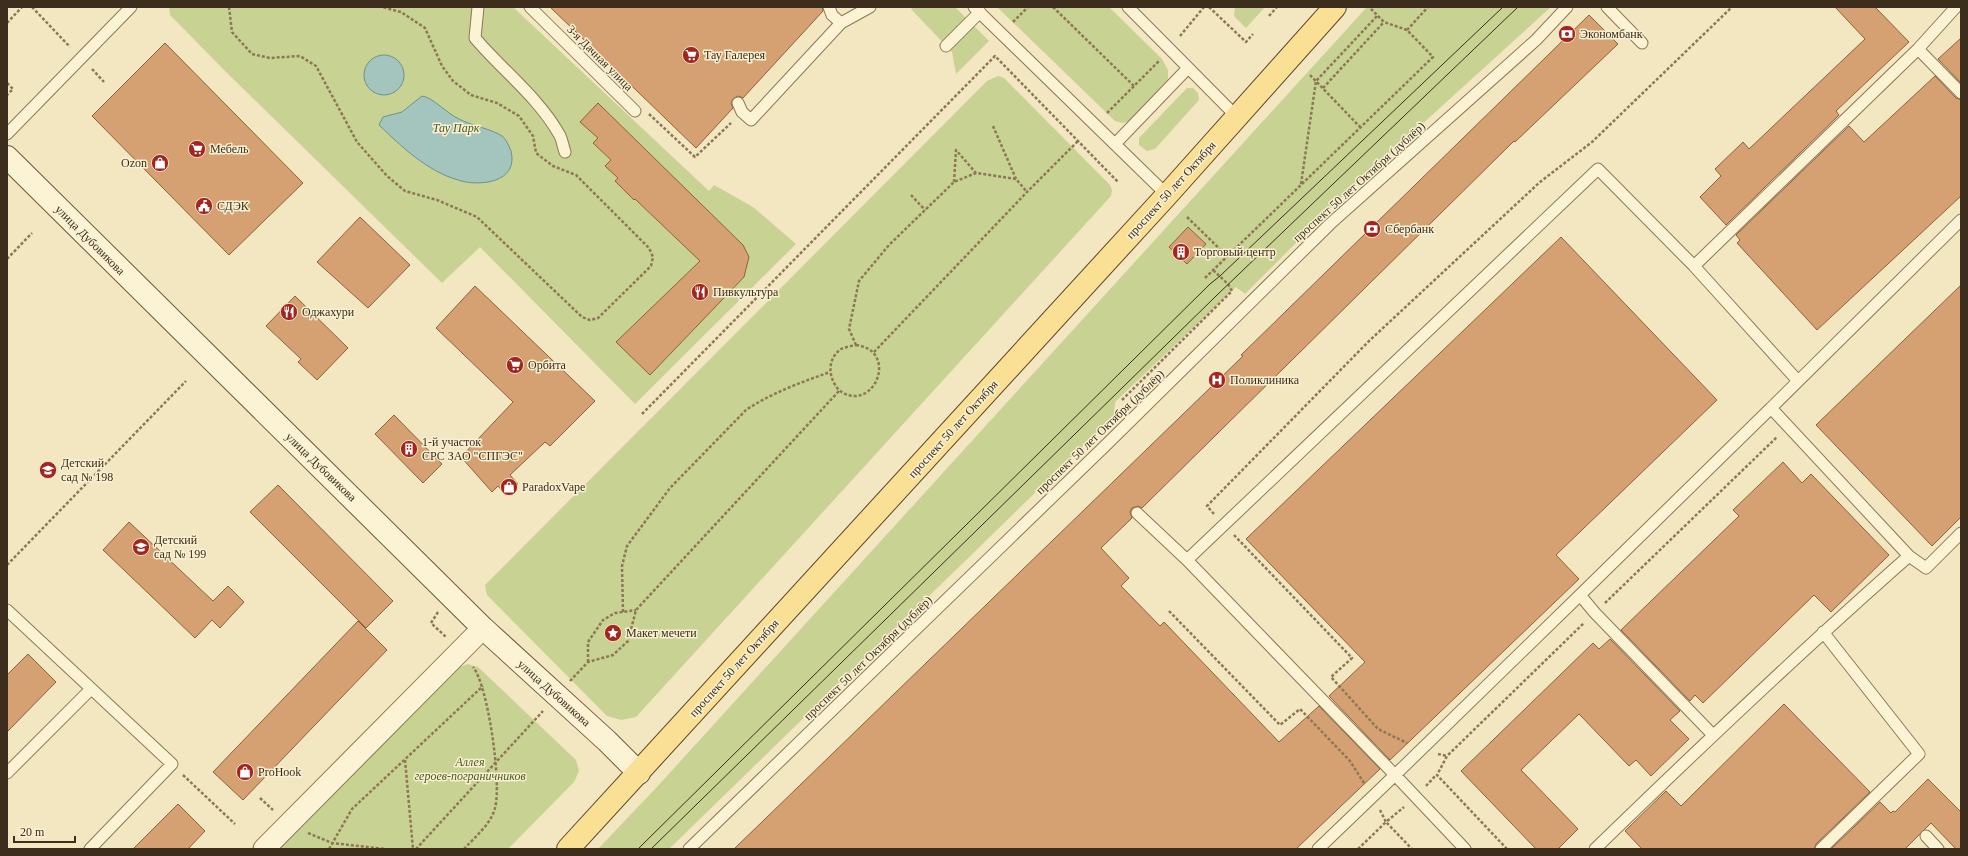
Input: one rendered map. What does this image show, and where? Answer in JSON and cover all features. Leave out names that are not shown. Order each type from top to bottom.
[{"type":"main road","name":"проспект 50 лет Октября","points":[[568,849],[1167,195],[1335,7]]},
{"type":"street","name":"улица Дубовикова","points":[[7,158],[483,628],[607,741],[639,773]]},
{"type":"street","points":[[264,849],[483,628]]},
{"type":"lane","points":[[7,134],[132,7]]},
{"type":"lane","points":[[478,7],[475,38],[493,60],[540,106],[560,135],[565,152]]},
{"type":"lane","name":"3-я Дачная улица","points":[[530,7],[635,111]]},
{"type":"lane","points":[[829,7],[832,15],[841,23]]},
{"type":"lane","points":[[738,103],[742,112],[751,120],[841,23],[870,7]]},
{"type":"lane","points":[[1128,7],[1236,116]]},
{"type":"lane","name":"проспект 50 лет Октября (дублёр)","points":[[689,849],[1107,444],[1330,224],[1536,40],[1567,7]]},
{"type":"lane","points":[[1608,7],[1642,43]]},
{"type":"lane","points":[[1694,266],[1918,49],[1956,7]]},
{"type":"lane","points":[[946,46],[977,10],[1167,195]]},
{"type":"lane","points":[[1918,49],[1961,93]]},
{"type":"lane","points":[[1115,144],[1188,68]]},
{"type":"lane","points":[[1187,560],[1598,169],[1694,266],[1798,381]]},
{"type":"lane","points":[[1318,849],[1580,595],[1961,220]]},
{"type":"lane","points":[[1770,408],[1909,556],[1926,568],[1961,533]]},
{"type":"lane","points":[[1137,513],[1187,560],[1465,849]]},
{"type":"lane","points":[[1595,849],[1713,735],[1823,632],[1909,556]]},
{"type":"lane","points":[[1580,595],[1595,613],[1713,735]]},
{"type":"lane","points":[[7,610],[172,764],[90,849]]},
{"type":"lane","points":[[1821,849],[1919,754],[1823,632]]},
{"type":"lane","points":[[7,773],[91,689]]},
{"type":"lane","points":[[1926,836],[1938,849]]},
{"type":"path","points":[[7,22],[22,7]]},
{"type":"path","points":[[32,7],[68,44]]},
{"type":"path","points":[[229,7],[232,32],[252,54],[270,58],[300,56],[316,66],[357,142],[387,176],[405,191],[437,200],[477,217],[582,318],[590,320],[598,318],[651,266],[654,257],[649,248],[576,176],[553,166],[536,153],[533,136],[520,116],[497,103],[471,95],[453,82],[442,66],[425,28],[401,12],[382,7]]},
{"type":"path","points":[[1012,22],[1028,7]]},
{"type":"path","points":[[1053,7],[1134,86]]},
{"type":"path","points":[[1180,36],[1204,7]]},
{"type":"path","points":[[1209,7],[1246,42],[1253,34]]},
{"type":"path","points":[[1269,16],[1278,7]]},
{"type":"path","points":[[1407,30],[1428,7]]},
{"type":"path","points":[[1447,756],[1422,749],[1378,729],[1331,677],[1352,658],[1207,506],[1369,341],[1540,182],[1592,142],[1732,7]]},
{"type":"path","points":[[1205,278],[1214,271],[1301,184],[1433,57],[1407,30],[1384,22],[1371,9]]},
{"type":"path","points":[[1301,184],[1316,81],[1378,15]]},
{"type":"path","points":[[1323,88],[1384,22]]},
{"type":"path","points":[[642,414],[995,56],[1118,182]]},
{"type":"path","points":[[1107,113],[1162,59]]},
{"type":"path","points":[[1310,75],[1360,127]]},
{"type":"path","points":[[7,83],[12,88],[7,95]]},
{"type":"path","points":[[993,126],[1016,179],[1027,192]]},
{"type":"path","points":[[874,352],[1027,192],[1078,141]]},
{"type":"path","points":[[954,182],[956,150],[976,173]]},
{"type":"path","points":[[856,345],[849,329],[859,281],[889,245],[954,182],[976,173],[1016,179]]},
{"type":"path","points":[[911,196],[925,210]]},
{"type":"path","points":[[1187,217],[1228,257]]},
{"type":"path","points":[[7,259],[32,233]]},
{"type":"path","points":[[1122,400],[1232,291],[1228,284],[1214,271]]},
{"type":"path","points":[[856,345],[864,346],[874,352],[880,368],[878,380],[864,394],[855,397],[839,391],[830,372],[830,365],[834,356],[842,349],[856,345]]},
{"type":"path","points":[[623,612],[622,566],[627,546],[670,488],[746,410],[755,403],[830,372]]},
{"type":"path","points":[[7,565],[186,381]]},
{"type":"path","points":[[416,849],[588,662],[613,655],[628,641],[636,610],[839,391]]},
{"type":"path","points":[[1508,849],[1436,775],[1447,756],[1788,426]]},
{"type":"path","points":[[588,662],[588,642],[603,620],[615,613],[636,610]]},
{"type":"path","points":[[1169,612],[1280,725],[1300,709],[1350,761],[1386,822],[1412,849]]},
{"type":"path","points":[[461,651],[478,672],[483,685],[496,762],[496,807],[491,820],[464,849]]},
{"type":"path","points":[[329,849],[352,809],[483,685]]},
{"type":"path","points":[[405,760],[413,849]]},
{"type":"path","points":[[172,764],[235,824]]},
{"type":"path","points":[[1358,849],[1386,822]]},
{"type":"path","points":[[288,824],[332,843],[385,849]]},
{"type":"green space","name":"Тау Парк","points":[[169,7],[513,7],[709,191],[714,185],[753,207],[796,244],[635,404],[480,247],[442,283],[226,72],[170,15]]},
{"type":"green space","points":[[914,7],[955,7],[989,41],[956,74],[952,52],[911,9]]},
{"type":"green space","points":[[997,7],[1109,7],[1162,59],[1168,70],[1168,79],[1131,121],[1122,123],[1115,121]]},
{"type":"green space","points":[[1235,7],[1265,7],[1246,28],[1234,16]]},
{"type":"green space","points":[[1367,7],[1551,7],[1344,195],[1245,294],[1236,287],[1115,402],[1114,416],[669,849],[598,849],[656,788]]},
{"type":"green space","points":[[998,76],[1004,78],[1110,185],[1112,190],[1111,196],[636,717],[621,720],[607,716],[487,595],[485,585],[987,81]]},
{"type":"green space","points":[[1187,88],[1193,88],[1198,93],[1199,100],[1155,149],[1147,151],[1139,145],[1139,138]]},
{"type":"green space","name":"Аллея героев-пограничников","points":[[468,664],[478,667],[576,760],[579,771],[574,782],[508,849],[279,849],[457,668]]},
{"type":"water","points":[[380,55],[388,55],[395,58],[401,64],[404,75],[401,86],[395,92],[388,95],[380,95],[373,92],[367,86],[364,79],[364,71],[367,64],[373,58]]},
{"type":"water","points":[[422,96],[427,97],[459,119],[502,136],[511,151],[512,162],[509,170],[503,176],[486,182],[476,183],[458,180],[436,171],[425,164],[406,150],[379,125],[383,117],[402,112]]},
{"type":"building","name":"Тау Галерея","points":[[550,7],[822,7],[823,11],[743,98],[738,96],[733,99],[731,103],[733,108],[696,148]]},
{"type":"building","points":[[1835,7],[1875,7],[1909,42],[1836,111],[1839,115],[1726,225],[1700,197],[1721,176],[1715,169],[1743,142],[1749,149],[1865,39]]},
{"type":"building","points":[[1589,15],[1618,44],[1515,142],[1514,141],[1142,508],[1138,506],[1132,508],[1130,512],[1132,518],[1101,548],[1129,578],[1121,586],[1160,626],[1164,622],[1279,742],[1319,706],[1380,769],[1296,849],[734,849],[1243,356],[1241,355]]},
{"type":"building","points":[[1961,38],[1961,83],[1938,59]]},
{"type":"building","name":"Мебель","points":[[165,43],[303,183],[229,255],[92,116]]},
{"type":"building","points":[[1935,76],[1956,98],[1961,100],[1961,196],[1817,330],[1737,243],[1740,240],[1736,235],[1849,126],[1864,142]]},
{"type":"building","points":[[598,103],[743,245],[749,257],[744,277],[650,375],[616,342],[700,261],[615,181],[618,178],[605,166],[611,160],[593,143],[598,138],[580,122]]},
{"type":"building","points":[[360,217],[410,265],[368,308],[317,262]]},
{"type":"building","points":[[1188,227],[1206,244],[1187,264],[1169,247]]},
{"type":"building","points":[[1561,237],[1717,400],[1556,555],[1579,579],[1390,760],[1329,696],[1365,662],[1246,539]]},
{"type":"building","points":[[1961,285],[1961,517],[1932,546],[1816,425]]},
{"type":"building","name":"Орбита","points":[[475,286],[595,401],[550,446],[545,442],[510,475],[518,484],[506,495],[498,486],[492,492],[461,457],[513,402],[436,328]]},
{"type":"building","points":[[295,296],[348,348],[317,380],[298,362],[301,359],[266,326]]},
{"type":"building","name":"1-й участок СРС ЗАО \"СПГЭС\"","points":[[394,415],[442,464],[423,483],[375,434]]},
{"type":"building","points":[[1783,462],[1802,483],[1811,474],[1889,555],[1831,612],[1814,595],[1703,703],[1695,695],[1690,701],[1621,630],[1739,516],[1733,510]]},
{"type":"building","points":[[278,485],[393,601],[366,628],[250,512]]},
{"type":"building","points":[[129,522],[213,601],[228,586],[244,602],[220,628],[212,620],[195,638],[103,550]]},
{"type":"building","points":[[358,621],[387,650],[243,800],[213,772]]},
{"type":"building","points":[[1610,639],[1680,711],[1670,720],[1689,739],[1651,776],[1636,760],[1629,766],[1579,714],[1521,770],[1578,829],[1558,849],[1536,849],[1461,771],[1593,643],[1599,649]]},
{"type":"building","points":[[28,654],[56,682],[7,732],[7,675]]},
{"type":"building","points":[[1784,704],[1870,792],[1816,844],[1814,849],[1642,849],[1625,831],[1666,791],[1681,806]]},
{"type":"building","points":[[1928,779],[1961,812],[1961,849],[1956,849],[1931,823],[1905,849],[1831,849],[1880,802],[1891,813],[1893,811],[1895,812]]},
{"type":"building","points":[[178,804],[205,831],[188,849],[133,849]]},
{"type":"tram line","points":[[638,849],[1210,284],[1503,7]]},
{"type":"tram line","points":[[651,849],[1216,296],[1518,7]]},
{"type":"place","name":"Экономбанк","points":[[1567,34]]},
{"type":"place","name":"Тау Галерея","points":[[691,55]]},
{"type":"place","name":"Мебель","points":[[197,149]]},
{"type":"place","name":"Ozon","points":[[160,163]]},
{"type":"place","name":"СДЭК","points":[[204,206]]},
{"type":"place","name":"Сбербанк","points":[[1372,229]]},
{"type":"place","name":"Торговый центр","points":[[1181,252]]},
{"type":"place","name":"Пивкультура","points":[[700,292]]},
{"type":"place","name":"Оджахури","points":[[289,312]]},
{"type":"place","name":"Орбита","points":[[515,365]]},
{"type":"place","name":"Поликлиника","points":[[1217,380]]},
{"type":"place","name":"1-й участок СРС ЗАО \"СПГЭС\"","points":[[409,449]]},
{"type":"place","name":"Детский сад № 198","points":[[48,470]]},
{"type":"place","name":"ParadoxVape","points":[[509,487]]},
{"type":"place","name":"Детский сад № 199","points":[[141,547]]},
{"type":"place","name":"Макет мечети","points":[[613,633]]},
{"type":"place","name":"ProHook","points":[[245,772]]}]
